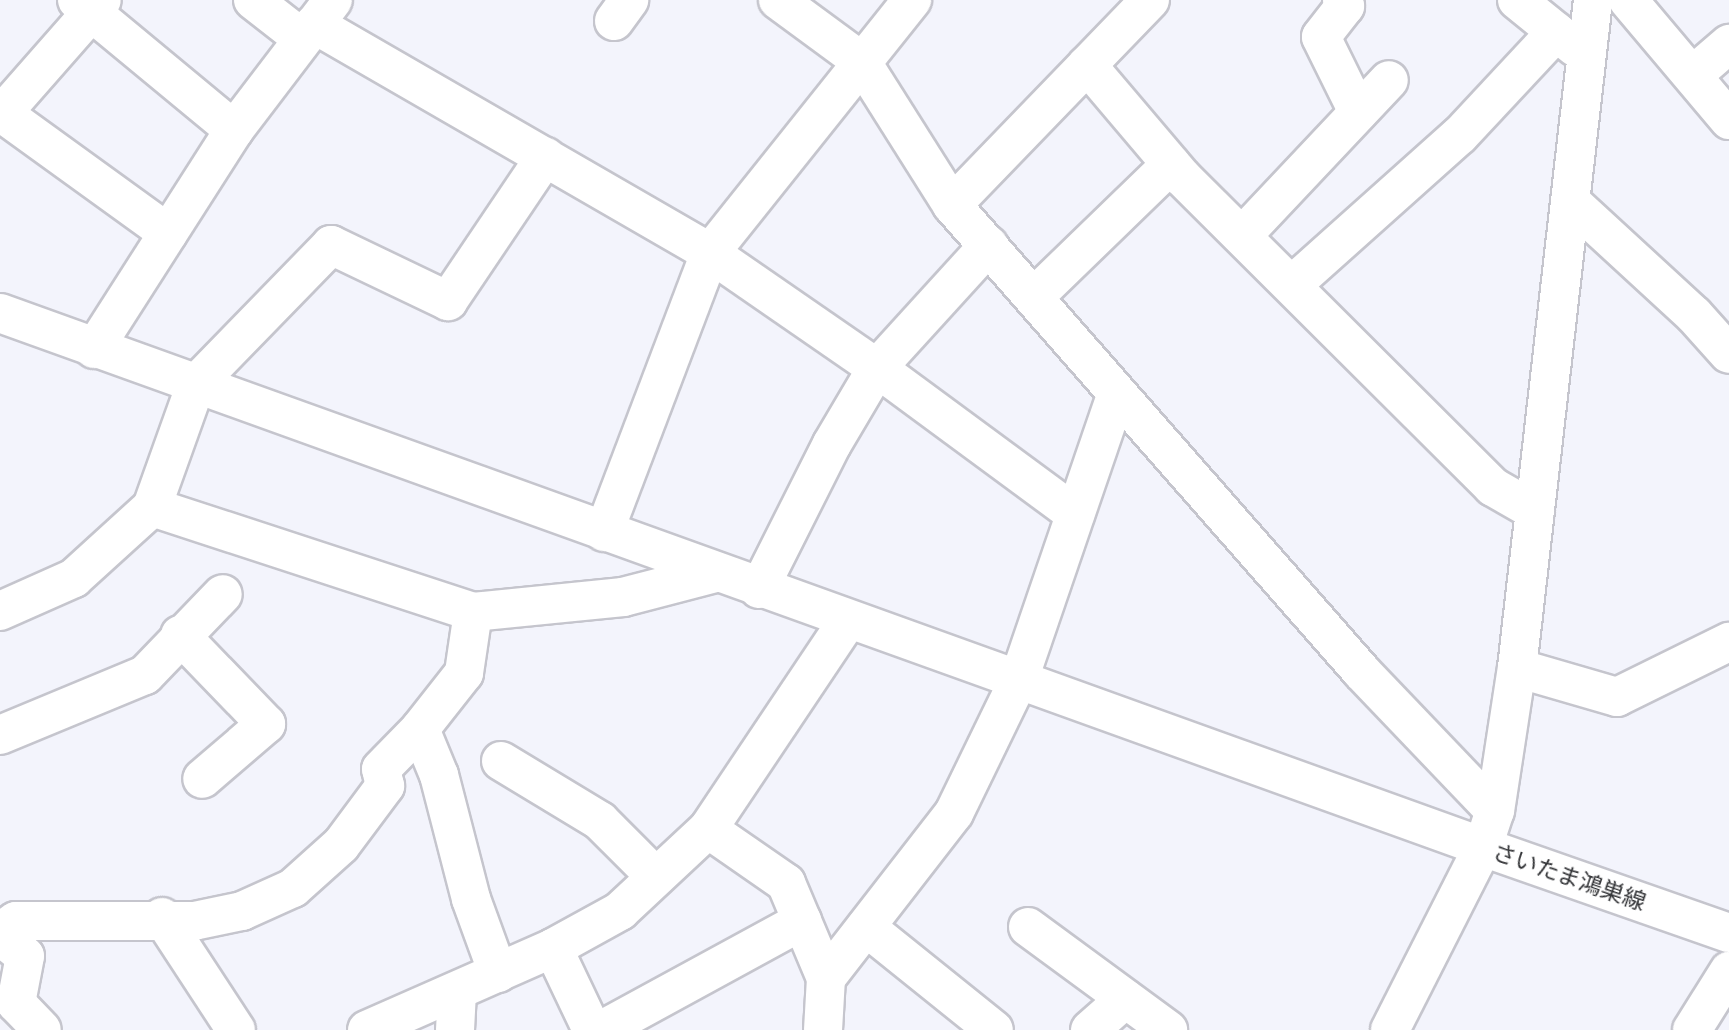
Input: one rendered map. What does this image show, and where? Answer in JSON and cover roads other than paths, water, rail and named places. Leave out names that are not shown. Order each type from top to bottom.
[{"type":"street","points":[[253,0],[317,21],[710,253],[877,368],[1075,514]]},
{"type":"street","points":[[778,0],[861,61],[952,205],[1036,295],[1116,395],[1362,672],[1495,811]]},
{"type":"street","points":[[604,532],[710,253],[912,0]]},
{"type":"street","points":[[952,205],[1150,0]]},
{"type":"street","points":[[1342,0],[1345,6],[1321,37],[1358,112]]},
{"type":"street","points":[[1517,0],[1587,56]]},
{"type":"street","points":[[0,313],[759,589],[1018,678],[1483,847],[1495,811],[1517,668],[1593,0]]},
{"type":"street","points":[[1629,0],[1729,120]]},
{"type":"street","points":[[168,233],[1,114],[90,4],[234,130]]},
{"type":"street","points":[[94,349],[234,130],[317,21]]},
{"type":"street","points":[[1292,285],[1460,135],[1556,32]]},
{"type":"street","points":[[1693,75],[1729,44]]},
{"type":"street","points":[[1087,65],[1171,164],[1493,487],[1535,511]]},
{"type":"street","points":[[1242,236],[1389,80]]},
{"type":"street","points":[[0,611],[75,578],[152,507],[196,384],[331,245],[448,301],[545,157]]},
{"type":"street","points":[[1036,295],[1171,164]]},
{"type":"street","points":[[1570,201],[1694,315],[1729,354]]},
{"type":"street","points":[[759,589],[832,444],[877,368],[989,245]]},
{"type":"street","points":[[826,978],[954,813],[1018,678],[1116,395]]},
{"type":"street","points":[[152,507],[473,612],[623,597],[715,572]]},
{"type":"street","points":[[0,735],[145,675],[180,635],[223,594]]},
{"type":"street","points":[[42,1030],[16,1003],[25,956],[0,934],[16,921],[162,917],[194,921],[242,911],[293,888],[341,845],[384,786],[381,769],[420,729],[464,673],[473,612]]},
{"type":"street","points":[[367,1030],[554,948],[620,911],[708,830],[848,621]]},
{"type":"street","points":[[180,635],[267,724],[202,779]]},
{"type":"street","points":[[1517,668],[1618,697],[1727,646]]},
{"type":"street","points":[[420,729],[439,775],[471,899],[498,973]]},
{"type":"street","points":[[501,761],[600,821],[656,877]]},
{"type":"street","points":[[708,830],[786,883],[826,978],[823,1030]]},
{"type":"street","name":"さいたま鴻巣線","points":[[1390,1030],[1422,974],[1483,847],[1729,933]]},
{"type":"street","points":[[162,917],[236,1030]]},
{"type":"street","points":[[602,1030],[802,921]]},
{"type":"street","points":[[866,927],[994,1030]]},
{"type":"street","points":[[1028,927],[1168,1030]]},
{"type":"street","points":[[554,948],[592,1030]]},
{"type":"street","points":[[1692,1030],[1729,971]]},
{"type":"street","points":[[455,1030],[457,991]]},
{"type":"street","points":[[1090,1030],[1125,999]]}]
